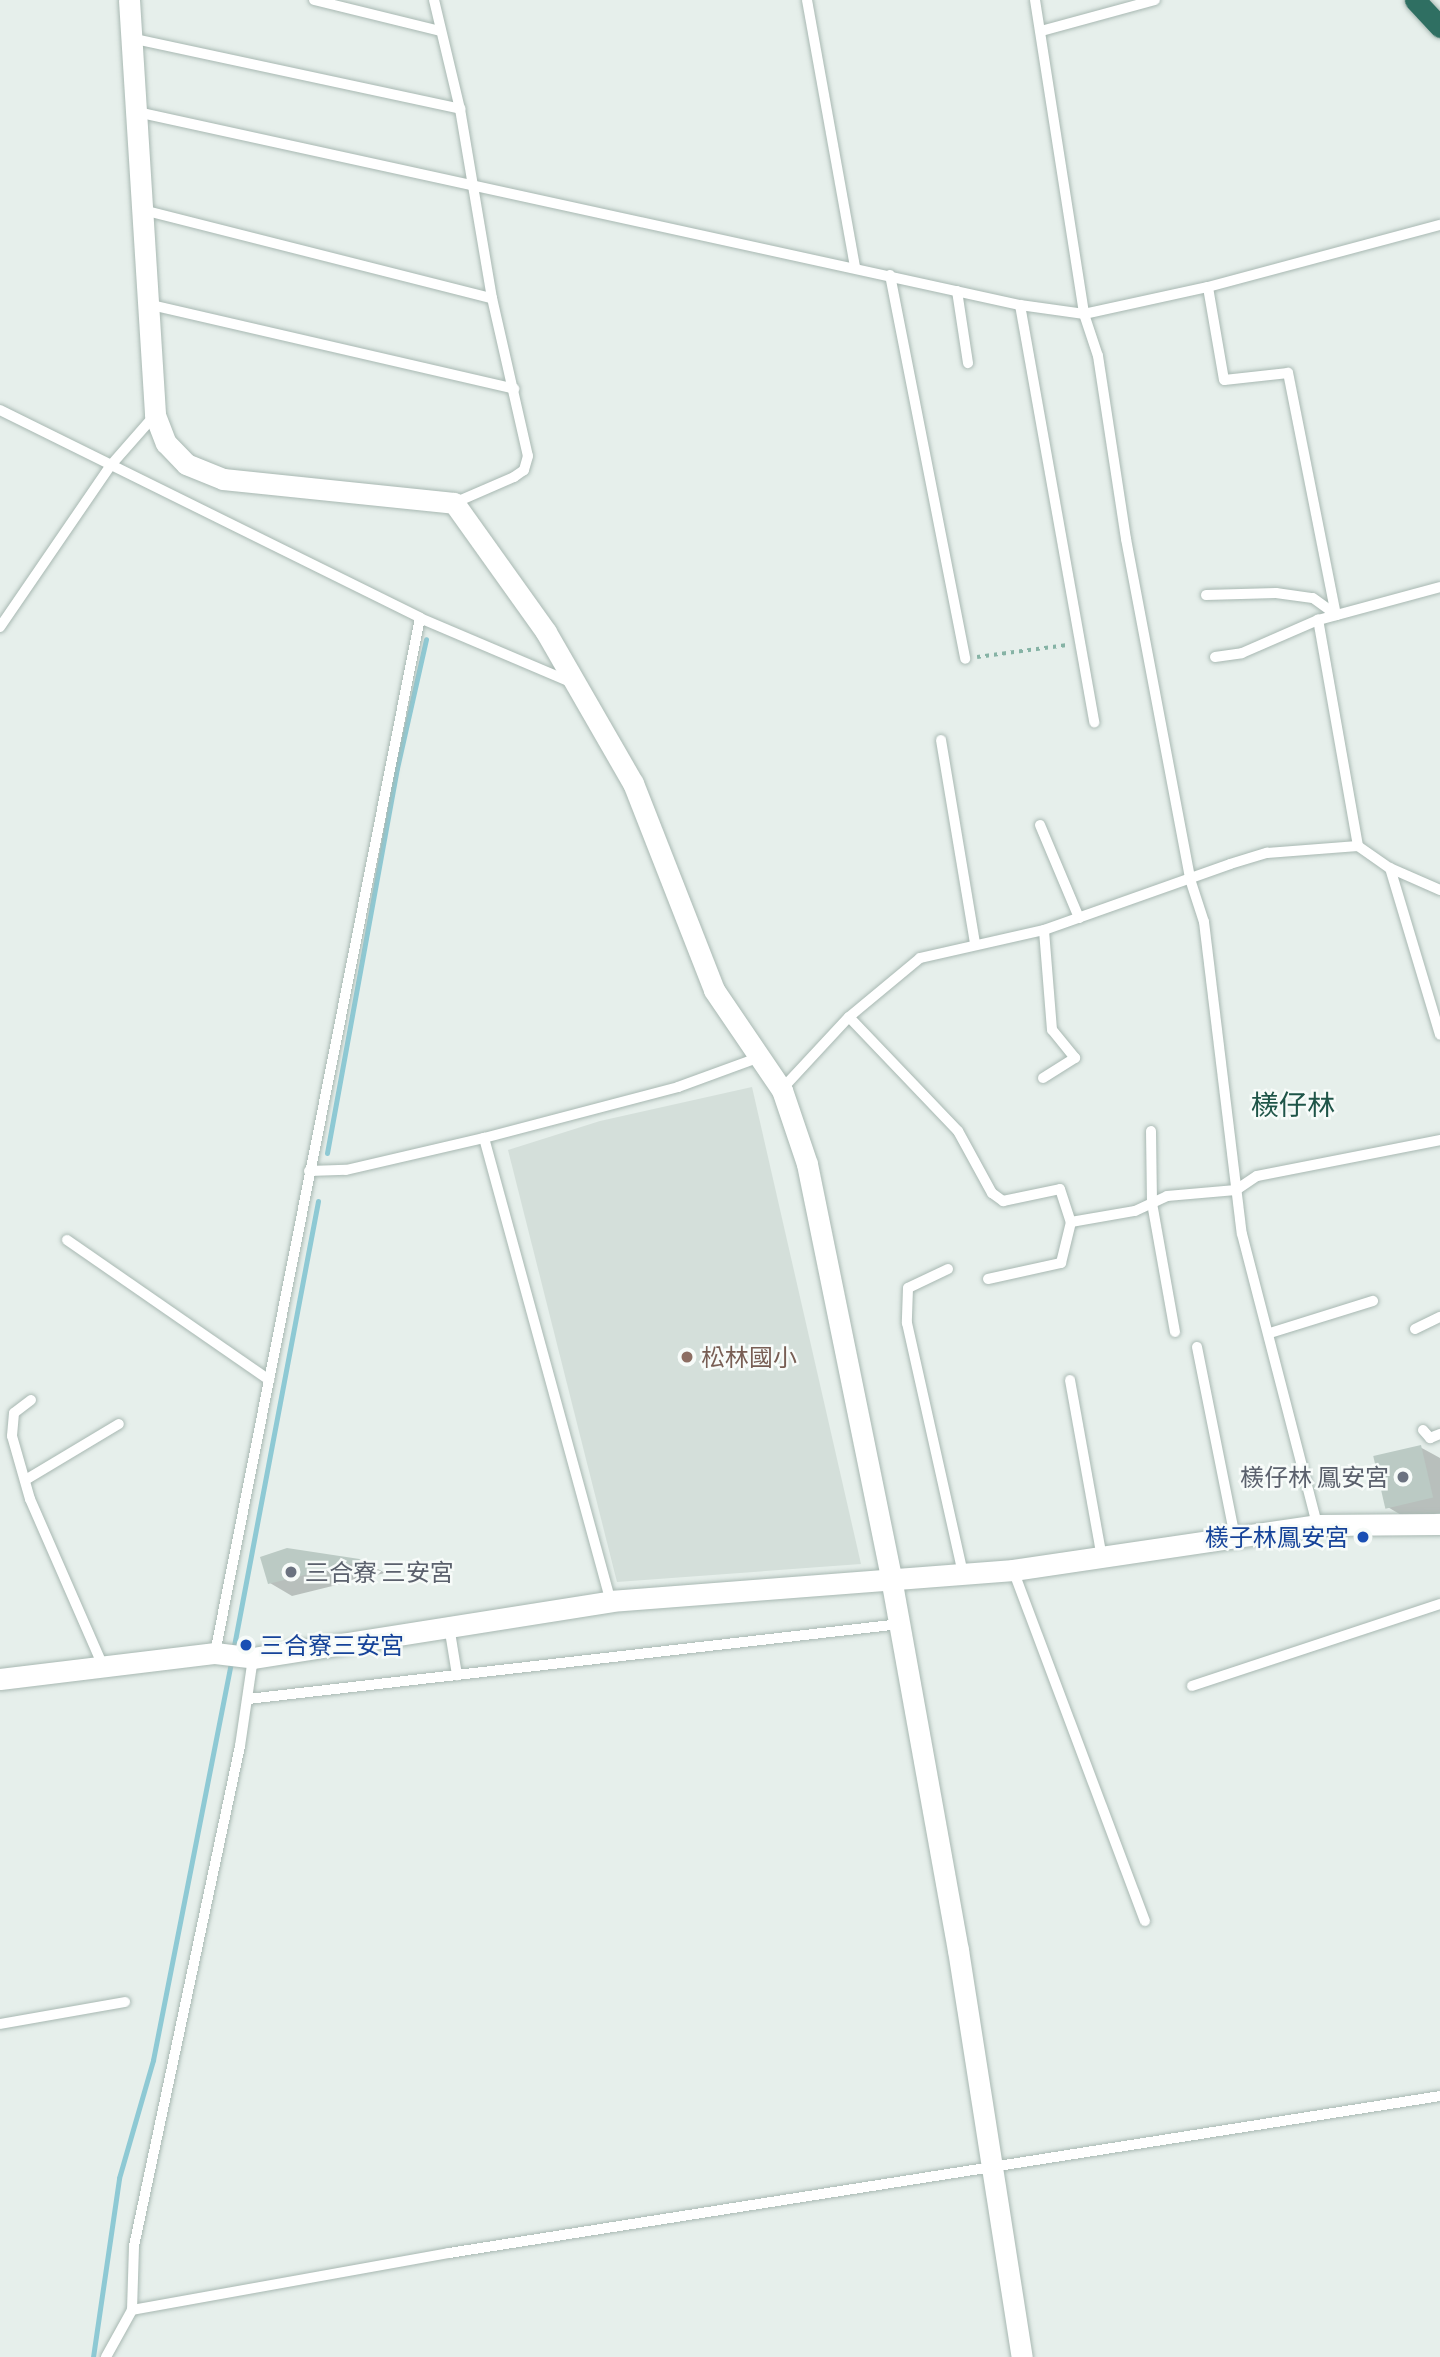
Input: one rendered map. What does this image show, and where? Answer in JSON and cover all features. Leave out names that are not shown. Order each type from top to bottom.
[{"type":"highway","points":[[1415,0],[1440,27]]},
{"type":"street","points":[[129,0],[155,415],[166,443],[186,464],[223,479],[454,503],[546,632],[576,683],[640,798],[714,990],[782,1090],[807,1164],[900,1625],[1022,2357]]},
{"type":"street","points":[[0,1679],[215,1653],[253,1658],[611,1601],[1013,1570],[1317,1525],[1440,1524]]},
{"type":"lane","points":[[314,0],[440,31]]},
{"type":"lane","points":[[434,0],[460,109],[492,298],[528,456],[524,470],[454,503]]},
{"type":"lane","points":[[807,0],[855,267]]},
{"type":"lane","points":[[1035,0],[1084,314],[1098,356],[1190,879],[1204,922],[1242,1234],[1270,1333],[1317,1525]]},
{"type":"lane","points":[[1041,31],[1155,0]]},
{"type":"lane","points":[[130,38],[460,109]]},
{"type":"lane","points":[[137,112],[1020,305],[1084,314],[1208,287],[1440,225]]},
{"type":"lane","points":[[142,210],[492,298]]},
{"type":"lane","points":[[890,275],[965,659]]},
{"type":"lane","points":[[1208,287],[1224,380],[1289,373],[1336,615]]},
{"type":"lane","points":[[957,291],[968,363]]},
{"type":"lane","points":[[146,304],[514,389]]},
{"type":"lane","points":[[1020,305],[1083,643],[1094,722]]},
{"type":"lane","points":[[0,410],[420,618],[576,683]]},
{"type":"lane","points":[[0,627],[111,465],[155,415]]},
{"type":"lane","points":[[1215,657],[1242,653],[1318,620],[1440,587]]},
{"type":"lane","points":[[1206,595],[1276,593],[1312,598],[1336,615]]},
{"type":"lane","points":[[215,1653],[420,618]]},
{"type":"lane","points":[[1318,620],[1358,846]]},
{"type":"lane","points":[[941,740],[975,943]]},
{"type":"lane","points":[[1040,825],[1079,918]]},
{"type":"lane","points":[[782,1090],[849,1017],[920,958],[975,943],[1044,930],[1266,853],[1358,846],[1390,868],[1440,890]]},
{"type":"lane","points":[[1390,868],[1440,1035]]},
{"type":"lane","points":[[1043,1078],[1075,1058],[1052,1030],[1044,930]]},
{"type":"lane","points":[[849,1017],[958,1131],[992,1194],[1003,1201],[1060,1189],[1071,1222],[1061,1263],[988,1279]]},
{"type":"lane","points":[[309,1171],[346,1170],[484,1138],[678,1087],[760,1057]]},
{"type":"lane","points":[[1152,1131],[1152,1203],[1175,1332]]},
{"type":"lane","points":[[484,1138],[611,1601]]},
{"type":"lane","points":[[1071,1222],[1135,1211],[1167,1196],[1236,1190],[1257,1176],[1440,1140]]},
{"type":"lane","points":[[67,1240],[270,1380]]},
{"type":"lane","points":[[948,1269],[908,1288],[907,1323],[963,1573]]},
{"type":"lane","points":[[1270,1333],[1373,1301]]},
{"type":"lane","points":[[1415,1329],[1440,1317]]},
{"type":"lane","points":[[1197,1347],[1235,1537]]},
{"type":"lane","points":[[1070,1380],[1102,1558]]},
{"type":"lane","points":[[31,1400],[13,1413],[12,1436],[27,1479],[30,1499],[103,1666]]},
{"type":"lane","points":[[27,1479],[119,1424]]},
{"type":"lane","points":[[1423,1430],[1430,1438],[1440,1434]]},
{"type":"lane","points":[[0,1444],[12,1436]]},
{"type":"lane","points":[[1013,1570],[1145,1921]]},
{"type":"lane","points":[[1192,1686],[1440,1604]]},
{"type":"lane","points":[[248,1699],[900,1625]]},
{"type":"lane","points":[[449,1626],[457,1675]]},
{"type":"lane","points":[[106,2357],[132,2310],[134,2245],[248,1699],[253,1658]]},
{"type":"lane","points":[[0,2024],[125,2002]]},
{"type":"lane","points":[[132,2310],[449,2253],[992,2170],[1440,2096]]},
{"type":"path","points":[[965,659],[1083,643]]},
{"type":"shaded area","name":"松林國小","points":[[752,1087],[861,1564],[617,1582],[508,1150],[600,1121]]},
{"type":"building","name":"檨仔林 鳳安宮","points":[[1421,1445],[1433,1498],[1385,1509],[1373,1456]]},
{"type":"building","name":"三合寮 三安宮","points":[[287,1548],[366,1560],[268,1584],[260,1557]]},
{"type":"waterway","points":[[327,1153],[397,768],[426,639]]},
{"type":"waterway","points":[[233,1651],[318,1201]]},
{"type":"waterway","points":[[93,2357],[119,2178],[153,2060],[231,1661]]},
{"type":"place","name":"松林國小","points":[[687,1357]]},
{"type":"place","name":"檨仔林 鳳安宮","points":[[1403,1477]]},
{"type":"place","name":"檨子林鳳安宮","points":[[1363,1537]]},
{"type":"place","name":"三合寮 三安宮","points":[[291,1572]]},
{"type":"place","name":"三合寮三安宮","points":[[246,1645]]},
{"type":"district","name":"檨仔林","points":[[1293,1104]]}]
